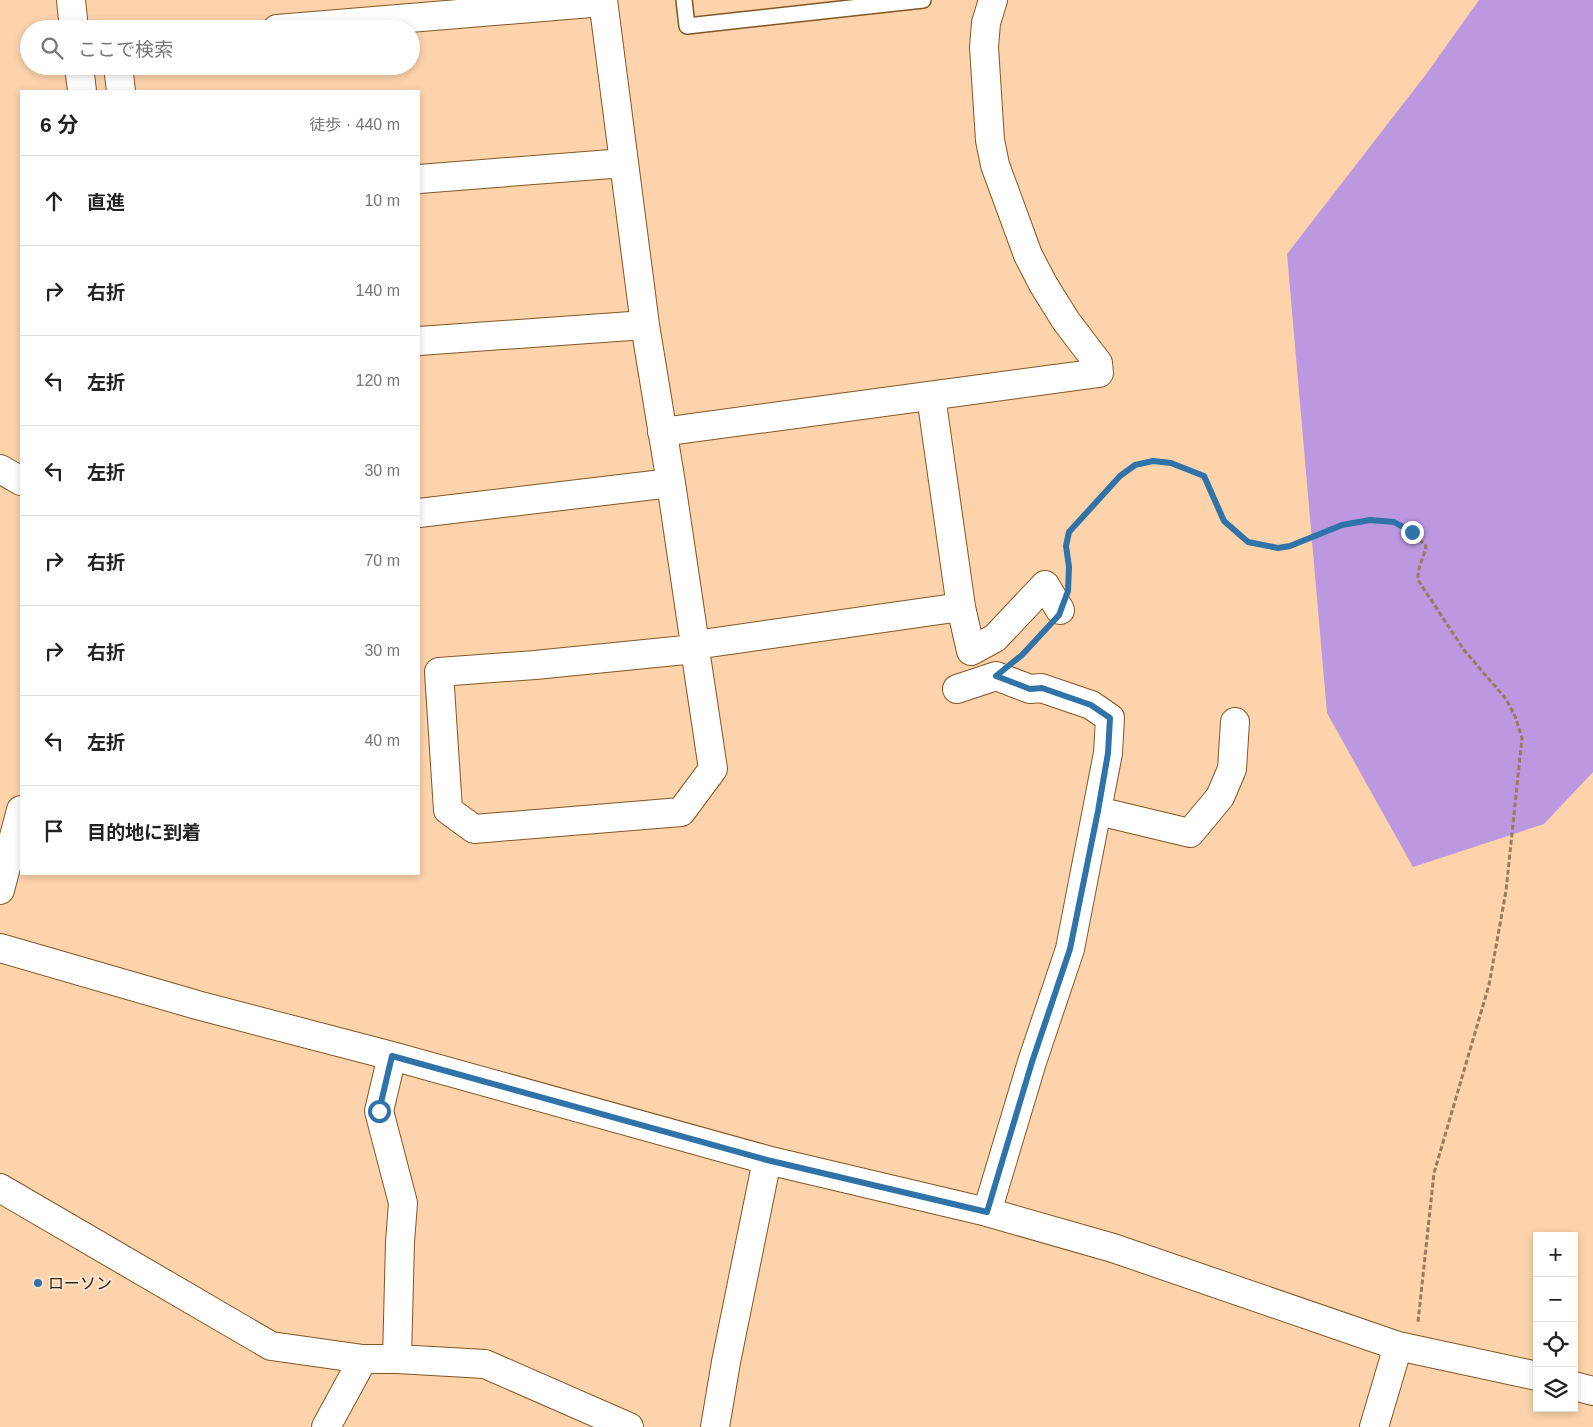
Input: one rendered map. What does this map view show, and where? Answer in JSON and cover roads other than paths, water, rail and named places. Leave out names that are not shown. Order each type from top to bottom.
[{"type":"street","points":[[71,0],[73,20]]},
{"type":"street","points":[[662,432],[1099,373],[1098,362],[1066,321],[1028,255],[995,166],[990,140],[984,47],[986,23],[993,0]]},
{"type":"street","points":[[382,20],[603,1],[645,325],[671,483],[695,647],[713,769],[682,812],[474,829],[448,810],[440,672],[535,665],[695,647],[961,607]]},
{"type":"street","points":[[80,75],[82,90]]},
{"type":"street","points":[[119,75],[121,90]]},
{"type":"street","points":[[420,179],[624,163]]},
{"type":"street","points":[[420,342],[645,325]]},
{"type":"street","points":[[931,396],[961,607],[971,651],[995,638],[1045,585],[1060,610]]},
{"type":"street","points":[[0,469],[20,480]]},
{"type":"street","points":[[420,513],[671,483]]},
{"type":"street","points":[[957,689],[996,676],[1030,689],[1042,688],[1091,705],[1110,718],[1108,753],[1098,811],[1070,949],[1032,1062],[987,1212]]},
{"type":"street","points":[[1098,811],[1190,833],[1220,797],[1232,769],[1235,722]]},
{"type":"street","points":[[0,890],[20,814]]},
{"type":"street","points":[[0,948],[197,1005],[392,1056],[767,1160],[987,1212],[1113,1248],[1407,1347],[1533,1375]]},
{"type":"street","points":[[392,1056],[379,1111],[403,1203],[397,1359]]},
{"type":"street","points":[[715,1427],[728,1352],[767,1160]]},
{"type":"street","points":[[0,1188],[271,1346],[363,1359],[485,1364],[629,1427]]},
{"type":"street","points":[[1374,1427],[1407,1347]]},
{"type":"street","points":[[326,1427],[363,1359]]},
{"type":"street","points":[[1578,1387],[1593,1391]]},
{"type":"lane","points":[[684,0],[687,26],[922,0]]},
{"type":"place","name":"ローソン","points":[[38,1283]]}]
